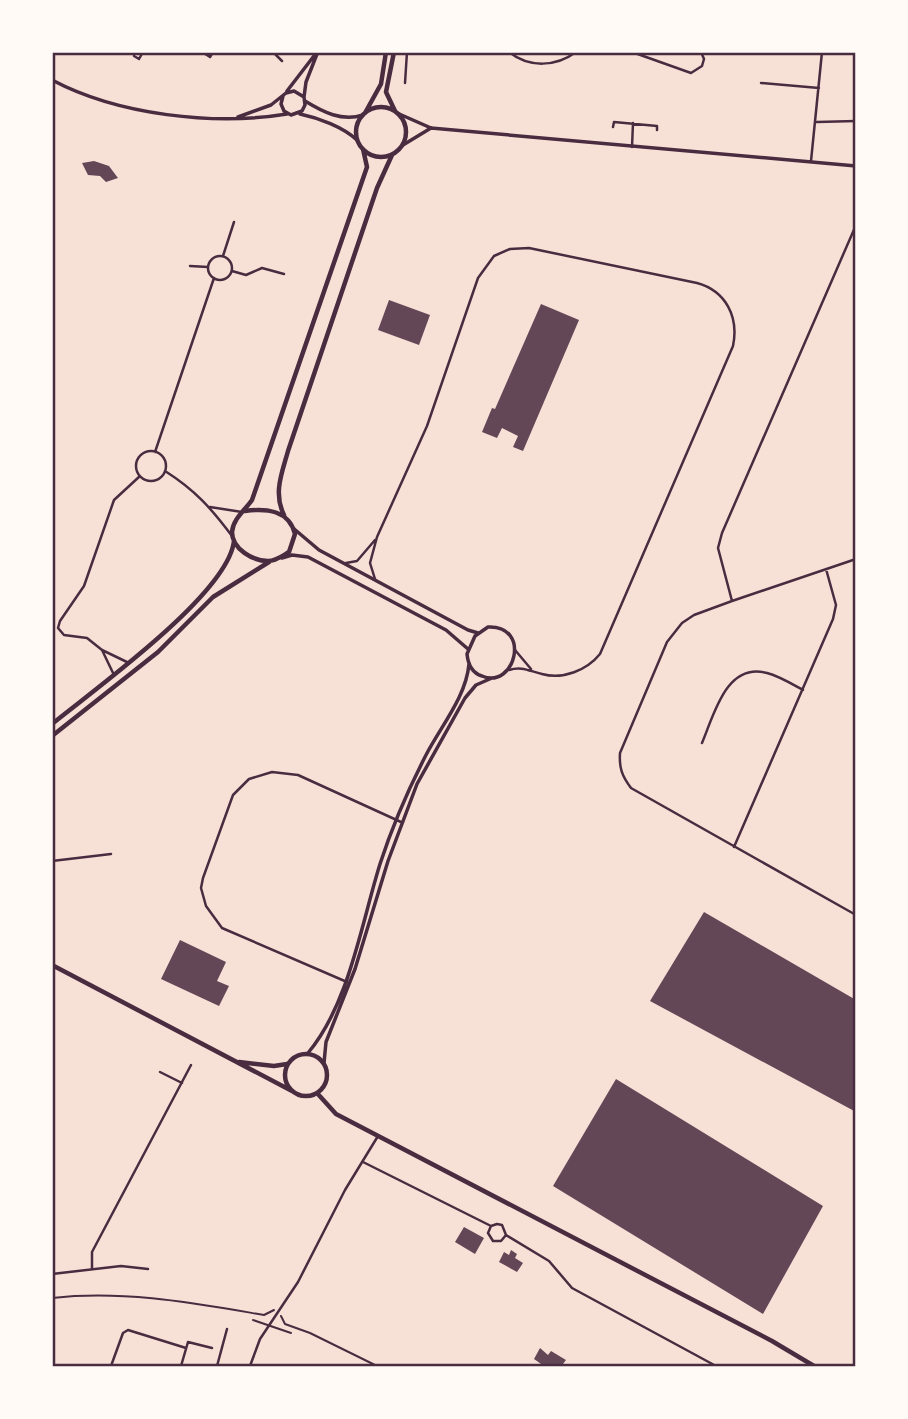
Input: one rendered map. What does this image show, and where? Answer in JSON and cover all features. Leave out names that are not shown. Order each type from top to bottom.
[{"type":"main road","points":[[52,724],[170,628],[195,602],[229,559],[232,529],[252,500],[367,167],[358,140],[357,127],[381,83],[386,52]]},
{"type":"main road","points":[[52,736],[158,652],[214,597],[270,561],[280,558],[292,547],[295,534],[278,502],[278,488],[288,451],[377,188],[392,155],[403,145],[406,131],[405,124],[386,92],[394,52]]},
{"type":"main road","points":[[364,115],[382,107],[396,112]]},
{"type":"main road","points":[[363,149],[380,157],[392,155]]},
{"type":"main road","points":[[244,512],[270,511],[284,515]]},
{"type":"main road","points":[[233,539],[238,548],[248,555],[270,561]]},
{"type":"main road","points":[[52,965],[231,1061],[304,1096],[317,1093],[326,1083],[328,1076],[324,1063],[307,1053],[300,1054],[287,1064],[274,1066],[231,1061]]},
{"type":"main road","points":[[287,1064],[285,1078],[292,1091]]},
{"type":"main road","points":[[317,1093],[336,1114],[669,1287],[814,1367]]},
{"type":"street","points":[[134,56],[139,59],[143,52]]},
{"type":"street","points":[[202,52],[210,57],[213,52]]},
{"type":"street","points":[[274,52],[282,61]]},
{"type":"street","points":[[229,119],[271,106],[285,94],[317,52]]},
{"type":"street","points":[[299,114],[304,108],[306,82],[317,52]]},
{"type":"street","points":[[405,83],[407,52]]},
{"type":"street","points":[[509,52],[530,63],[546,64],[559,62],[576,52]]},
{"type":"street","points":[[632,52],[691,73],[702,66],[704,59],[701,52]]},
{"type":"street","points":[[811,162],[822,52]]},
{"type":"street","points":[[850,52],[856,54]]},
{"type":"street","points":[[52,80],[113,103],[167,114],[229,119],[287,114],[311,116],[349,133],[358,140]]},
{"type":"street","points":[[761,83],[819,88]]},
{"type":"street","points":[[285,94],[298,92],[324,112],[342,118],[353,119],[364,115]]},
{"type":"street","points":[[285,94],[281,104],[287,114]]},
{"type":"street","points":[[396,112],[431,128],[856,166]]},
{"type":"street","points":[[817,122],[856,121]]},
{"type":"street","points":[[613,127],[614,122],[657,126],[657,130]]},
{"type":"street","points":[[632,146],[633,124]]},
{"type":"street","points":[[403,145],[431,128]]},
{"type":"street","points":[[223,256],[234,222]]},
{"type":"street","points":[[732,601],[720,563],[718,548],[722,533],[856,225]]},
{"type":"street","points":[[375,579],[370,563],[377,537],[427,426],[478,278],[494,256],[510,249],[529,248],[697,283],[717,292],[726,302],[734,320],[733,346],[600,654],[589,666],[563,675],[551,676],[522,667],[508,670],[476,685],[465,698],[399,821]]},
{"type":"street","points":[[223,256],[229,260],[232,271],[225,279],[214,278],[208,267],[211,259],[223,256]]},
{"type":"street","points":[[190,266],[208,267]]},
{"type":"street","points":[[232,271],[246,275],[262,268],[284,274]]},
{"type":"street","points":[[155,452],[214,278]]},
{"type":"street","points":[[165,471],[154,481],[144,480],[136,468],[138,459],[146,453],[155,452],[163,457],[165,471],[190,487],[211,506],[233,539]]},
{"type":"street","points":[[129,663],[103,650],[88,638],[64,635],[58,628],[84,586],[114,500],[140,477]]},
{"type":"street","points":[[211,506],[244,512]]},
{"type":"street","points":[[293,528],[319,550],[478,633]]},
{"type":"street","points":[[344,564],[357,561],[377,537]]},
{"type":"street","points":[[280,558],[292,555],[308,557],[446,630],[468,649]]},
{"type":"street","points":[[856,559],[732,601],[694,615],[682,623],[673,632],[620,753],[619,764],[621,775],[631,788],[856,915]]},
{"type":"street","points":[[734,847],[833,619],[836,605],[826,569]]},
{"type":"street","points":[[324,1063],[326,1042],[348,982],[381,863],[435,737],[467,681],[468,649],[478,633],[488,627],[500,628],[512,638],[521,660],[534,671]]},
{"type":"street","points":[[508,670],[515,649]]},
{"type":"street","points":[[103,650],[114,675]]},
{"type":"street","points":[[469,664],[479,676],[492,678]]},
{"type":"street","points":[[702,743],[726,689],[736,678],[750,672],[767,673],[803,690]]},
{"type":"street","points":[[348,982],[222,928],[206,906],[201,888],[203,878],[233,795],[250,779],[272,772],[298,775],[399,821]]},
{"type":"street","points":[[52,861],[111,854]]},
{"type":"street","points":[[307,1053],[322,1034],[348,982]]},
{"type":"street","points":[[92,1268],[92,1252],[191,1065]]},
{"type":"street","points":[[160,1072],[182,1083]]},
{"type":"street","points":[[250,1367],[256,1346],[268,1324],[298,1282],[345,1190],[379,1136]]},
{"type":"street","points":[[362,1162],[491,1226],[502,1225],[506,1235],[501,1241],[493,1241],[488,1233],[491,1226]]},
{"type":"street","points":[[506,1235],[549,1261],[572,1288],[587,1298],[716,1367]]},
{"type":"street","points":[[52,1274],[121,1266],[148,1269]]},
{"type":"street","points":[[111,1367],[123,1333],[128,1329],[186,1348]]},
{"type":"street","points":[[217,1367],[227,1329]]},
{"type":"street","points":[[181,1367],[188,1342],[212,1348]]},
{"type":"lane","points":[[253,1320],[291,1333]]},
{"type":"path","points":[[52,1298],[170,1298],[264,1315],[272,1309]]},
{"type":"path","points":[[282,1316],[285,1324],[346,1350],[377,1367]]},
{"type":"building","points":[[94,161],[109,166],[118,178],[106,182],[100,176],[88,175],[82,163]]},
{"type":"building","points":[[389,300],[430,315],[419,345],[378,330]]},
{"type":"building","points":[[541,304],[579,320],[523,451],[513,447],[518,436],[502,428],[497,438],[482,432],[492,408],[495,409]]},
{"type":"building","points":[[704,912],[856,1000],[856,1112],[650,1001]]},
{"type":"building","points":[[180,940],[226,962],[217,981],[229,986],[219,1006],[161,979]]},
{"type":"building","points":[[616,1079],[823,1206],[763,1314],[553,1186]]},
{"type":"building","points":[[464,1227],[484,1238],[475,1254],[455,1242]]},
{"type":"building","points":[[511,1250],[517,1254],[515,1258],[523,1263],[517,1272],[499,1262],[504,1252],[509,1255]]},
{"type":"building","points":[[540,1348],[548,1355],[551,1351],[566,1360],[563,1364],[568,1366],[544,1366],[534,1359]]}]
